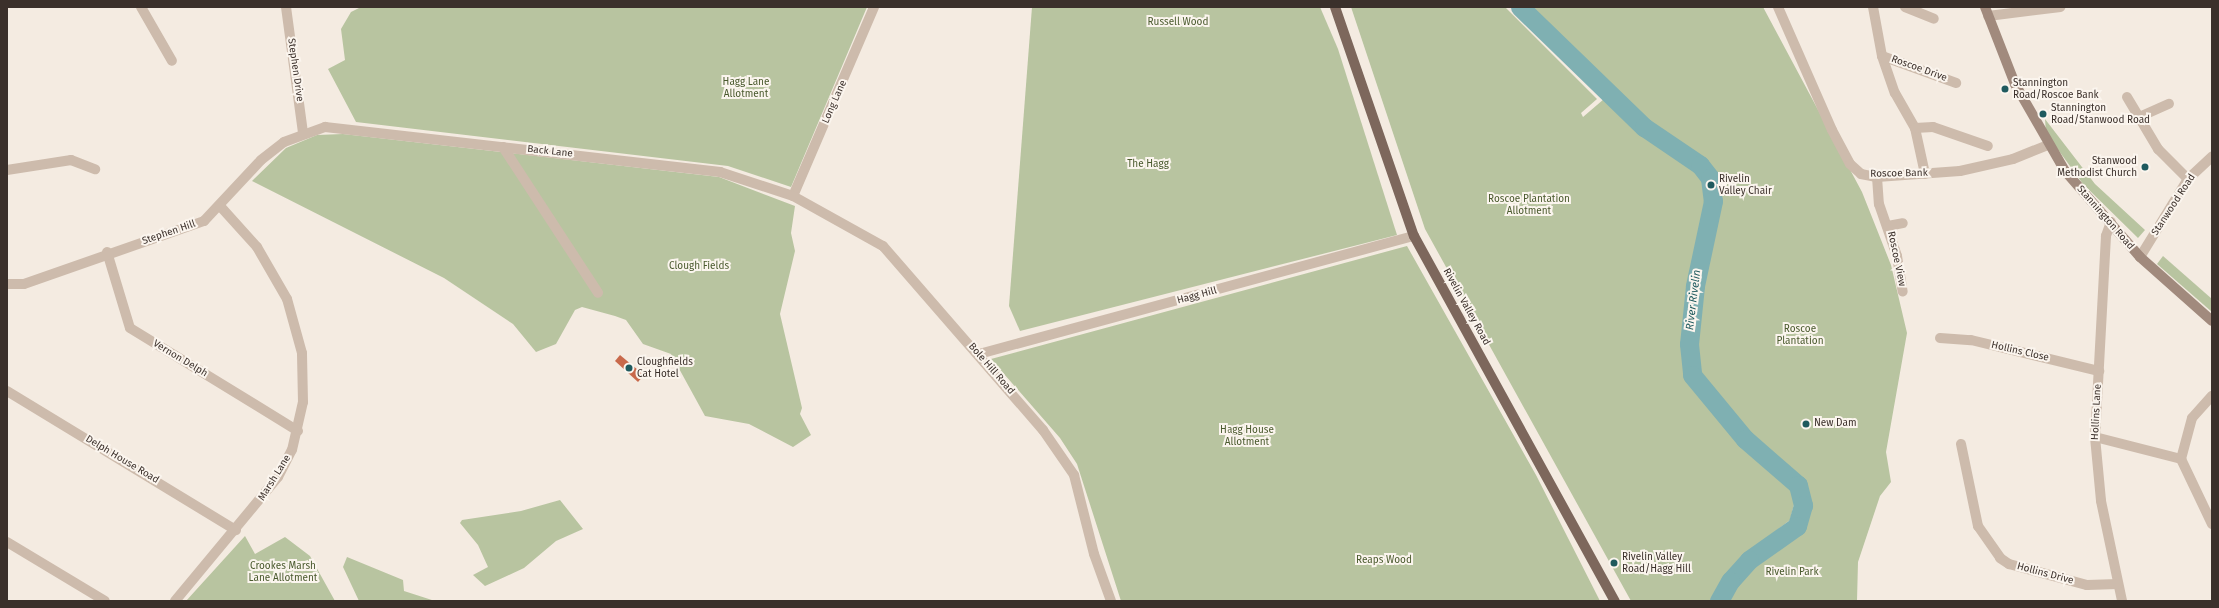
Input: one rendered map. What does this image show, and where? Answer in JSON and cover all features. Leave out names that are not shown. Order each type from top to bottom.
[{"type":"main road","name":"Rivelin Valley Road","points":[[1335,7],[1414,236],[1615,601]]},
{"type":"main road","name":"Stannington Road","points":[[1986,12],[2012,78],[2048,145],[2069,176],[2111,222],[2140,257],[2212,321]]},
{"type":"street","points":[[141,7],[172,61]]},
{"type":"street","name":"Stephen Drive","points":[[286,7],[303,132]]},
{"type":"street","name":"Long Lane","points":[[793,196],[874,7]]},
{"type":"street","name":"Roscoe Bank","points":[[1778,7],[1850,164],[1862,174],[1877,177],[1975,169],[2013,159],[2048,145]]},
{"type":"street","name":"Roscoe Drive","points":[[1873,7],[1882,56],[1895,93],[1915,128],[1925,174]]},
{"type":"street","points":[[1905,7],[1934,18]]},
{"type":"street","points":[[1986,12],[2060,7]]},
{"type":"street","name":"Roscoe Drive","points":[[1882,56],[1956,83]]},
{"type":"street","points":[[2127,97],[2137,118],[2158,149],[2188,179]]},
{"type":"street","points":[[2137,118],[2169,104]]},
{"type":"street","points":[[1915,128],[1933,127],[1988,146]]},
{"type":"street","name":"Back Lane","points":[[303,132],[343,128],[720,172],[793,196]]},
{"type":"street","name":"Stephen Hill","points":[[7,284],[24,284],[107,252],[204,221],[220,206],[261,160],[303,132]]},
{"type":"street","points":[[503,146],[598,293]]},
{"type":"street","name":"Stanwood Road","points":[[2140,257],[2188,179],[2212,157]]},
{"type":"street","points":[[7,170],[71,160],[95,170]]},
{"type":"street","name":"Roscoe View","points":[[1877,177],[1880,204],[1888,226],[1903,292]]},
{"type":"street","name":"Bole Hill Road","points":[[793,196],[883,246],[1043,430],[1074,475],[1094,554],[1111,601]]},
{"type":"street","name":"Marsh Lane","points":[[175,601],[236,530],[278,477],[298,431],[304,370],[287,299],[257,247],[220,206]]},
{"type":"street","name":"Hollins Lane","points":[[2111,222],[2106,236],[2095,436],[2101,501],[2122,601]]},
{"type":"street","name":"Roscoe View","points":[[1888,226],[1903,223]]},
{"type":"street","name":"Hagg Hill","points":[[978,354],[1414,236]]},
{"type":"street","name":"Vernon Delph","points":[[107,252],[130,328],[298,431]]},
{"type":"street","name":"Hollins Close","points":[[1940,338],[1971,340],[2099,371]]},
{"type":"street","name":"Delph House Road","points":[[7,391],[236,530]]},
{"type":"street","points":[[2212,396],[2192,418],[2181,459],[2212,524]]},
{"type":"street","points":[[2095,436],[2181,459]]},
{"type":"street","name":"Hollins Drive","points":[[1961,444],[1978,526],[2000,558],[2009,564],[2087,585],[2118,584]]},
{"type":"street","points":[[7,542],[104,601]]},
{"type":"green space","name":"Hagg Lane Allotment","points":[[361,7],[867,7],[791,187],[728,166],[356,122],[328,69],[345,60],[341,29],[351,12]]},
{"type":"green space","name":"The Hagg","points":[[1032,7],[1320,7],[1338,49],[1397,235],[1020,331],[1009,306]]},
{"type":"green space","name":"Roscoe Plantation Allotment","points":[[1351,7],[1505,7],[1597,99],[1581,113],[1583,117],[1604,99],[1640,133],[1706,177],[1710,203],[1692,267],[1684,317],[1683,349],[1689,382],[1749,454],[1777,473],[1791,489],[1795,500],[1790,520],[1747,553],[1747,560],[1714,601],[1631,601],[1425,229]]},
{"type":"green space","name":"Roscoe Plantation","points":[[1531,7],[1763,7],[1862,192],[1891,265],[1907,333],[1886,452],[1891,482],[1880,496],[1858,562],[1857,601],[1726,601],[1742,578],[1801,531],[1807,505],[1800,482],[1741,428],[1699,378],[1693,346],[1703,266],[1716,230],[1718,195],[1712,170],[1642,117]]},
{"type":"green space","points":[[2045,119],[2095,184],[2145,230],[2138,238],[2083,184],[2046,133]]},
{"type":"green space","name":"Clough Fields","points":[[343,134],[719,177],[795,206],[791,233],[795,251],[780,314],[802,408],[800,414],[811,435],[793,447],[749,424],[705,416],[671,354],[643,344],[626,320],[615,316],[582,307],[575,310],[556,344],[536,352],[513,324],[444,278],[252,181],[286,148],[317,135]]},
{"type":"green space","name":"Hagg House Allotment","points":[[1407,246],[1536,475],[1600,601],[1121,601],[1077,464],[1060,438],[991,359]]},
{"type":"green space","points":[[2163,256],[2212,299],[2212,312],[2157,264]]},
{"type":"green space","points":[[560,500],[583,529],[556,541],[524,568],[485,586],[473,575],[488,567],[478,545],[460,523],[462,520],[521,511]]},
{"type":"green space","name":"Crookes Marsh Lane Allotment","points":[[245,536],[255,554],[285,537],[310,556],[335,601],[186,601]]},
{"type":"green space","points":[[347,557],[403,580],[404,591],[435,601],[359,601],[343,567]]},
{"type":"building","name":"Cloughfields Cat Hotel","points":[[620,355],[644,375],[638,382],[615,361]]},
{"type":"waterway","name":"River Rivelin","points":[[1520,7],[1644,127],[1700,165],[1710,178],[1713,201],[1695,286],[1689,344],[1692,375],[1745,439],[1798,485],[1803,505],[1797,526],[1749,560],[1730,581],[1719,601]]},
{"type":"place","name":"Stannington Road/Roscoe Bank","points":[[2005,89]]},
{"type":"place","name":"Stannington Road/Stanwood Road","points":[[2043,114]]},
{"type":"place","name":"Stanwood Methodist Church","points":[[2145,167]]},
{"type":"place","name":"Rivelin Valley Chair","points":[[1711,185]]},
{"type":"place","name":"Cloughfields Cat Hotel","points":[[629,368]]},
{"type":"place","name":"New Dam","points":[[1806,424]]},
{"type":"place","name":"Rivelin Valley Road/Hagg Hill","points":[[1614,563]]},
{"type":"park label","name":"Russell Wood","points":[[1178,23]]},
{"type":"park label","name":"Reaps Wood","points":[[1384,561]]},
{"type":"park label","name":"Rivelin Park","points":[[1792,573]]}]
